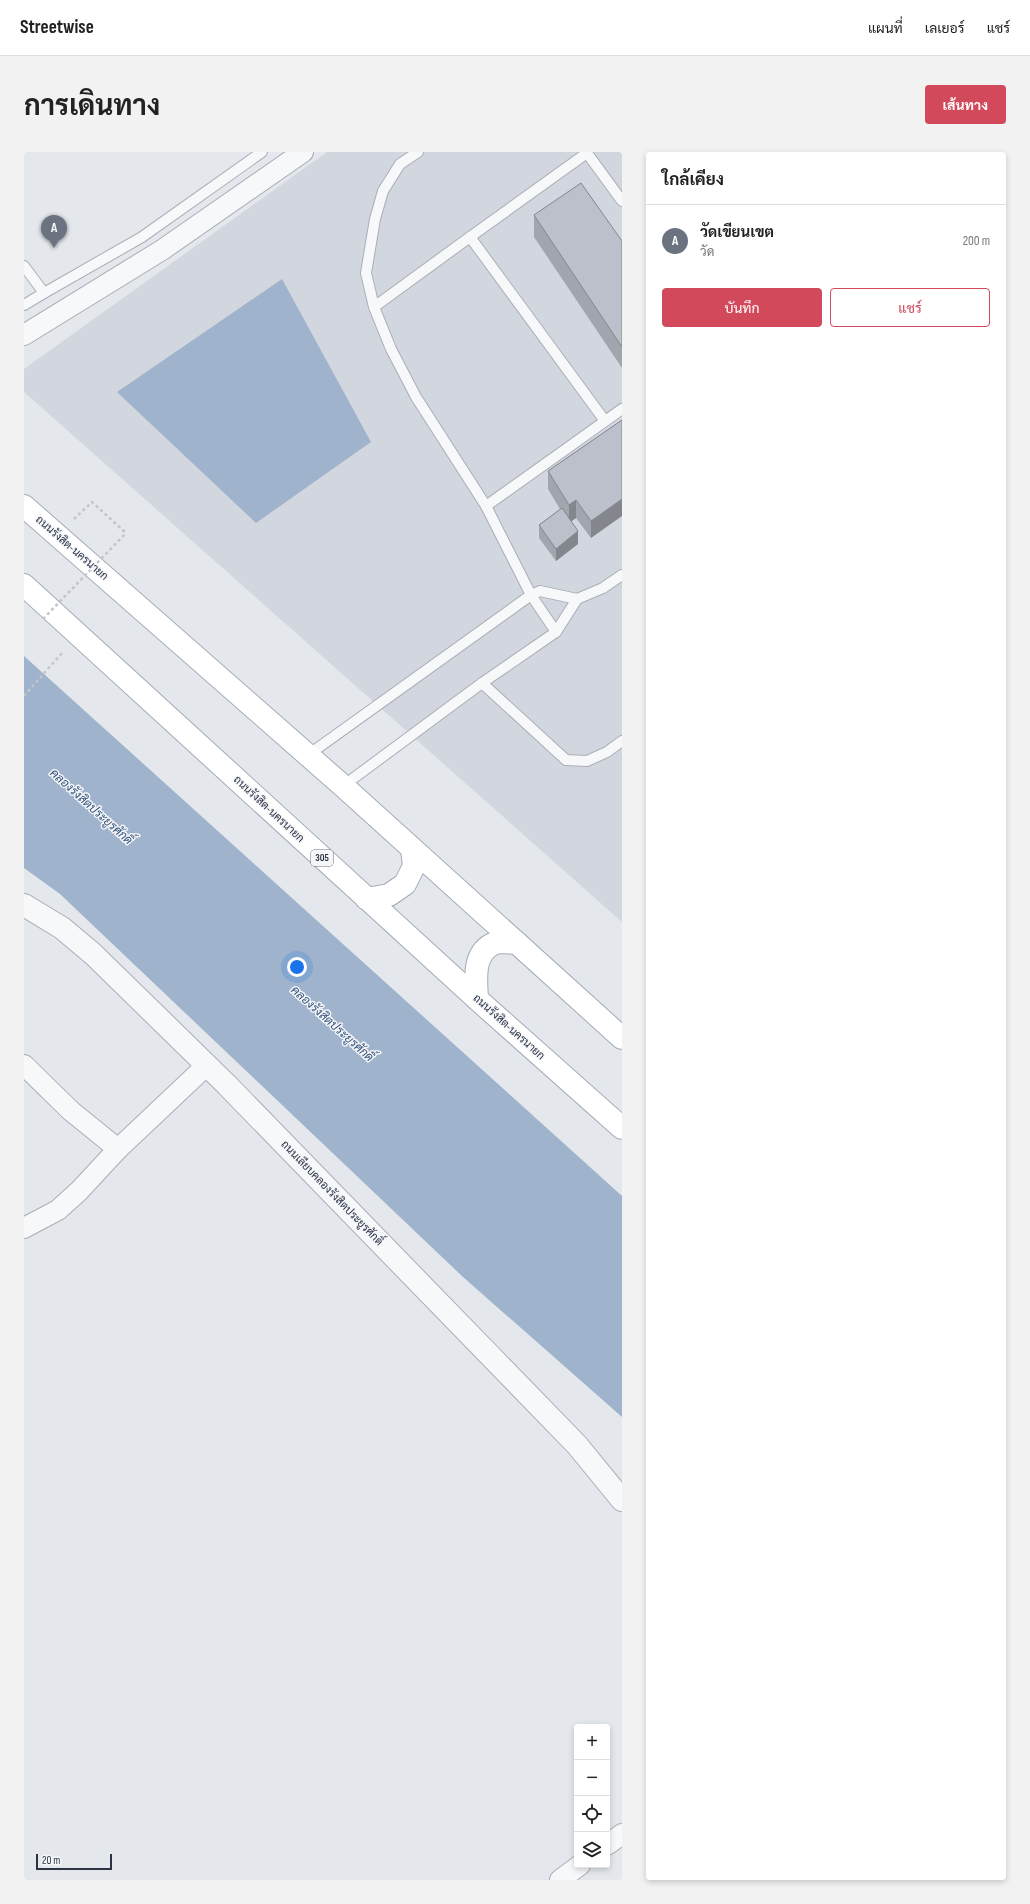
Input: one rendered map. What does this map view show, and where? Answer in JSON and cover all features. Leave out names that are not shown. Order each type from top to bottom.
[{"type":"main road","name":"ถนนรังสิต-นครนายก","points":[[24,506],[343,786],[622,1038]]},
{"type":"main road","name":"ถนนรังสิต-นครนายก","points":[[24,585],[477,999],[622,1128]]},
{"type":"main road","points":[[367,899],[389,895],[405,884],[414,866],[412,849]]},
{"type":"main road","points":[[477,999],[476,969],[483,952],[495,943],[517,943]]},
{"type":"street","points":[[24,335],[162,250],[303,152]]},
{"type":"street","name":"ถนนเลียบคลองรังสิตประยูรศักดิ์","points":[[24,905],[62,928],[93,954],[207,1065],[577,1445],[622,1500]]},
{"type":"street","points":[[24,1065],[71,1111],[118,1149]]},
{"type":"street","points":[[24,1228],[58,1210],[118,1149],[207,1065]]},
{"type":"street","points":[[610,1843],[622,1834]]},
{"type":"street","points":[[560,1880],[576,1868]]},
{"type":"lane","points":[[24,305],[142,237],[262,152]]},
{"type":"lane","points":[[418,152],[400,164],[384,191],[375,219],[366,273],[374,307],[391,350],[416,397],[486,506],[530,595],[556,632]]},
{"type":"lane","points":[[374,307],[586,153],[622,201]]},
{"type":"lane","points":[[470,237],[605,421]]},
{"type":"lane","points":[[24,266],[44,293]]},
{"type":"lane","points":[[486,506],[622,409]]},
{"type":"lane","points":[[343,786],[482,683],[556,632],[577,599],[603,588],[622,575]]},
{"type":"lane","points":[[308,755],[530,595],[540,591],[577,599]]},
{"type":"lane","points":[[482,683],[566,760],[587,761],[607,752],[622,742]]},
{"type":"path","points":[[43,619],[126,533],[92,502],[58,535]]},
{"type":"path","points":[[24,696],[56,662]]},
{"type":"shaded area","points":[[327,152],[622,152],[622,922],[24,392],[24,369]]},
{"type":"water","points":[[282,279],[371,442],[256,523],[117,392]]},
{"type":"water","name":"คลองรังสิตประยูรศักดิ์","points":[[24,656],[622,1196],[622,1417],[463,1277],[60,894],[24,868]]},
{"type":"building","points":[[581,183],[622,241],[622,347],[534,215]]},
{"type":"building","points":[[622,420],[622,499],[591,521],[576,500],[569,505],[548,471]]},
{"type":"building","points":[[562,508],[578,531],[556,549],[539,525]]},
{"type":"place","name":"วัดเขียนเขต","points":[[54,248]]}]
